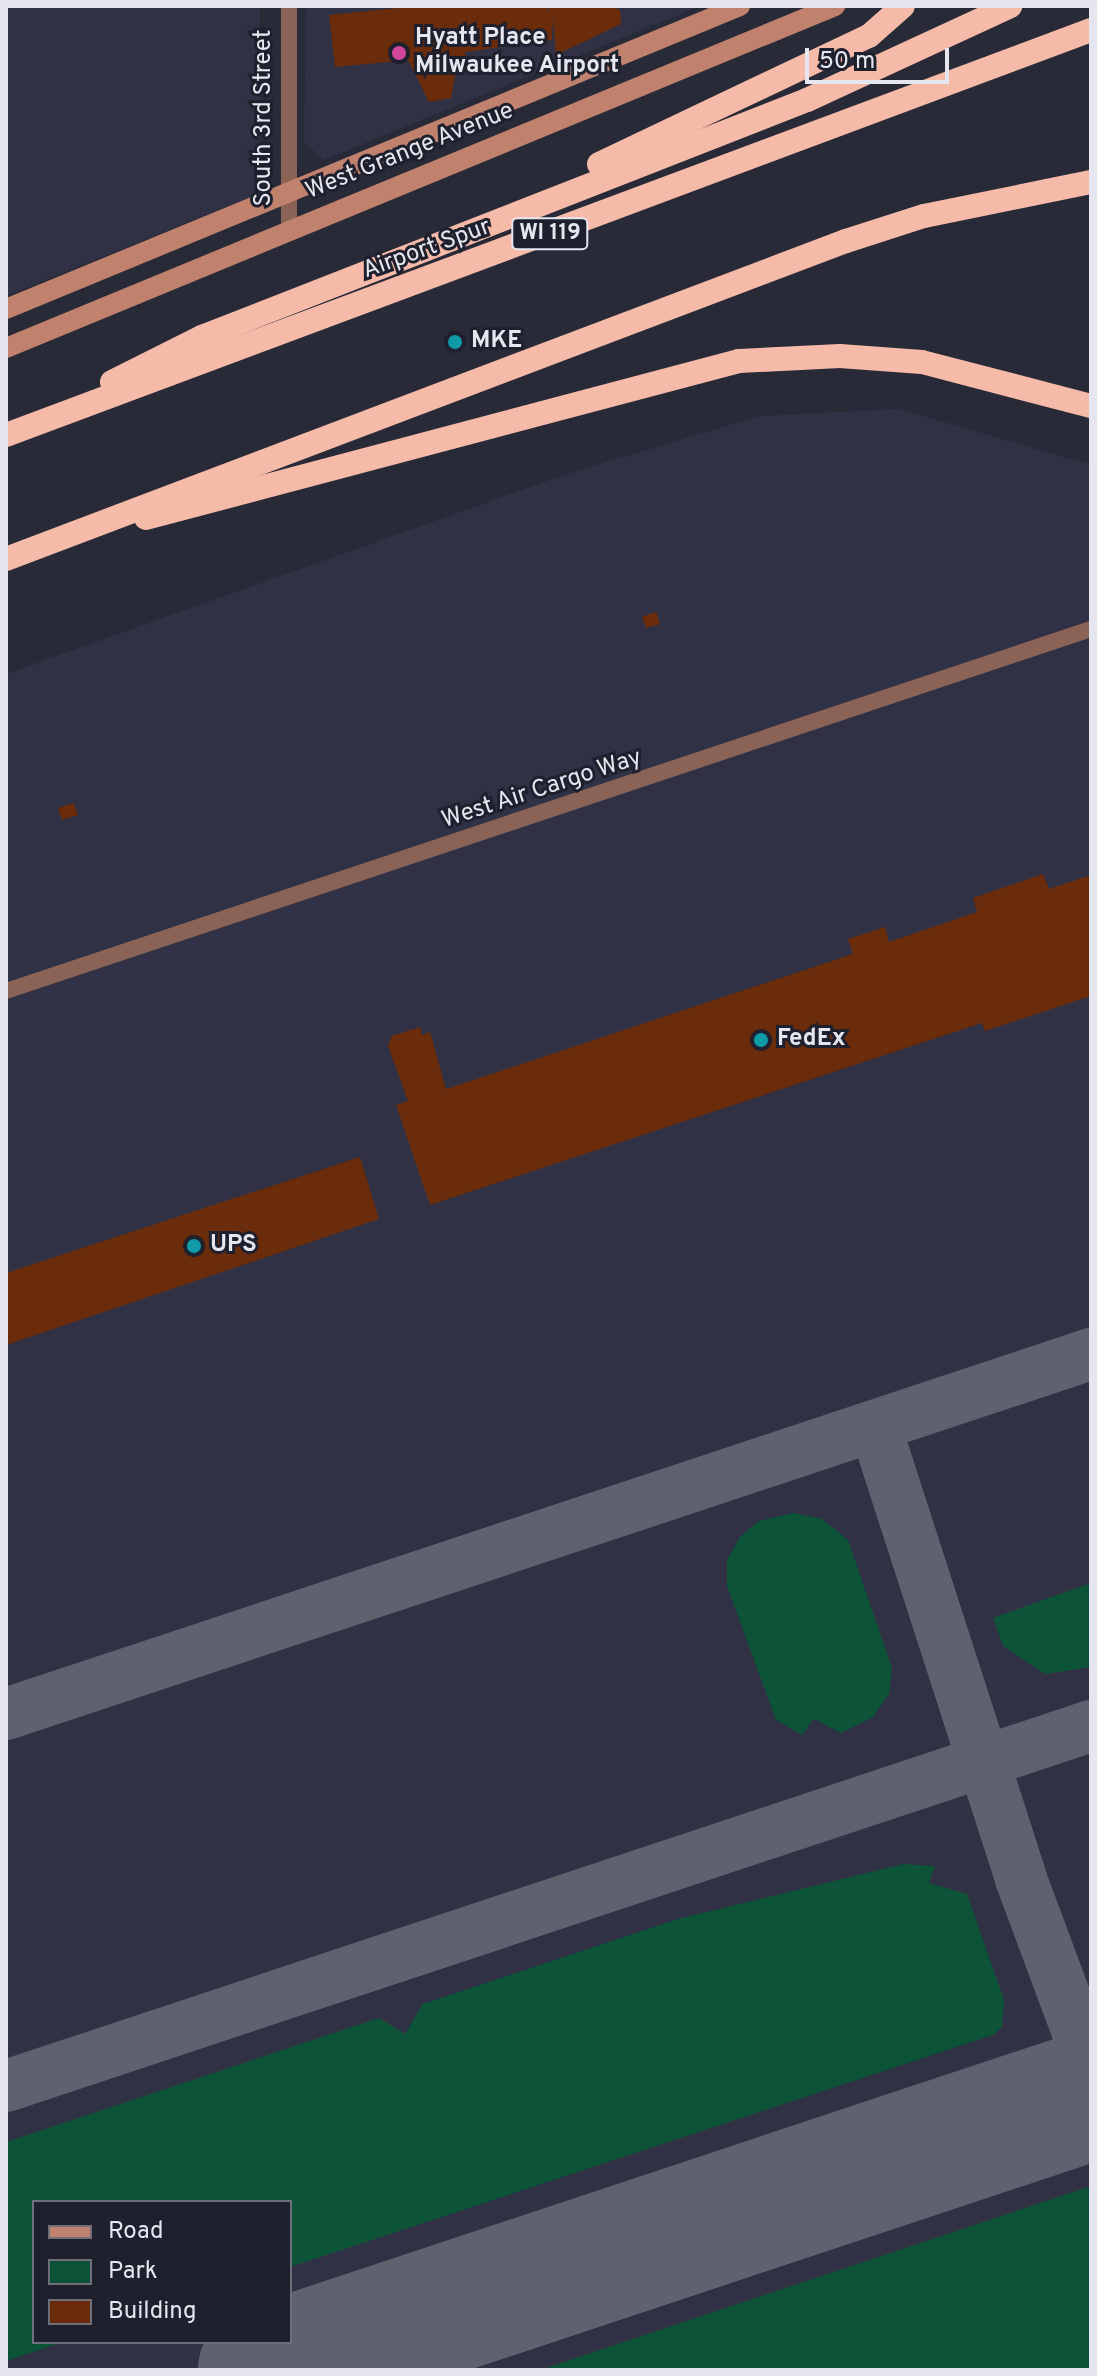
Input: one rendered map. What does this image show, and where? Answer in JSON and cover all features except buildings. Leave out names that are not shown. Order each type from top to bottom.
[{"type":"highway","points":[[497,219],[869,36],[903,6]]},
{"type":"highway","points":[[6,435],[202,337],[807,100],[1010,6]]},
{"type":"highway","name":"Airport Spur","points":[[6,435],[1091,30]]},
{"type":"highway","points":[[6,559],[295,443],[846,241],[924,216],[1091,182]]},
{"type":"highway","points":[[36,548],[739,361],[908,361],[1086,406]]},
{"type":"street","name":"South 3rd Street","points":[[289,6],[289,230]]},
{"type":"street","name":"West Grange Avenue","points":[[6,309],[740,6]]},
{"type":"street","name":"West Grange Avenue","points":[[6,348],[835,6]]},
{"type":"street","points":[[149,249],[163,282]]},
{"type":"street","name":"West Air Cargo Way","points":[[6,991],[1091,629]]},
{"type":"shaded area","points":[[6,6],[260,6],[260,159],[253,196],[6,296]]},
{"type":"shaded area","points":[[306,6],[700,6],[324,160],[304,142]]},
{"type":"shaded area","points":[[899,409],[1091,465],[1091,2370],[6,2370],[6,674],[567,474],[760,416]]},
{"type":"green space","points":[[794,1513],[822,1519],[848,1540],[892,1668],[889,1694],[873,1717],[841,1733],[814,1719],[802,1735],[776,1720],[727,1586],[727,1560],[740,1537],[759,1521]]},
{"type":"green space","points":[[1091,1583],[1091,1667],[1045,1674],[1003,1646],[993,1618]]},
{"type":"green space","points":[[904,1864],[935,1866],[929,1883],[967,1894],[1004,2000],[1002,2027],[993,2035],[292,2266],[292,2200],[32,2200],[32,2344],[57,2344],[6,2361],[6,2142],[379,2018],[405,2034],[423,2004],[678,1919]]},
{"type":"green space","points":[[1091,2186],[1091,2370],[540,2370]]},
{"type":"taxiway","points":[[6,1714],[1091,1354]]},
{"type":"taxiway","points":[[875,1426],[1021,1879],[1091,2067]]},
{"type":"taxiway","points":[[6,2086],[1091,1726]]},
{"type":"runway","points":[[263,2370],[1091,2095]]},
{"type":"place","name":"Hyatt Place Milwaukee Airport","points":[[399,53]]},
{"type":"place","name":"MKE","points":[[455,342]]},
{"type":"place","name":"FedEx","points":[[761,1040]]},
{"type":"place","name":"UPS","points":[[194,1246]]}]
